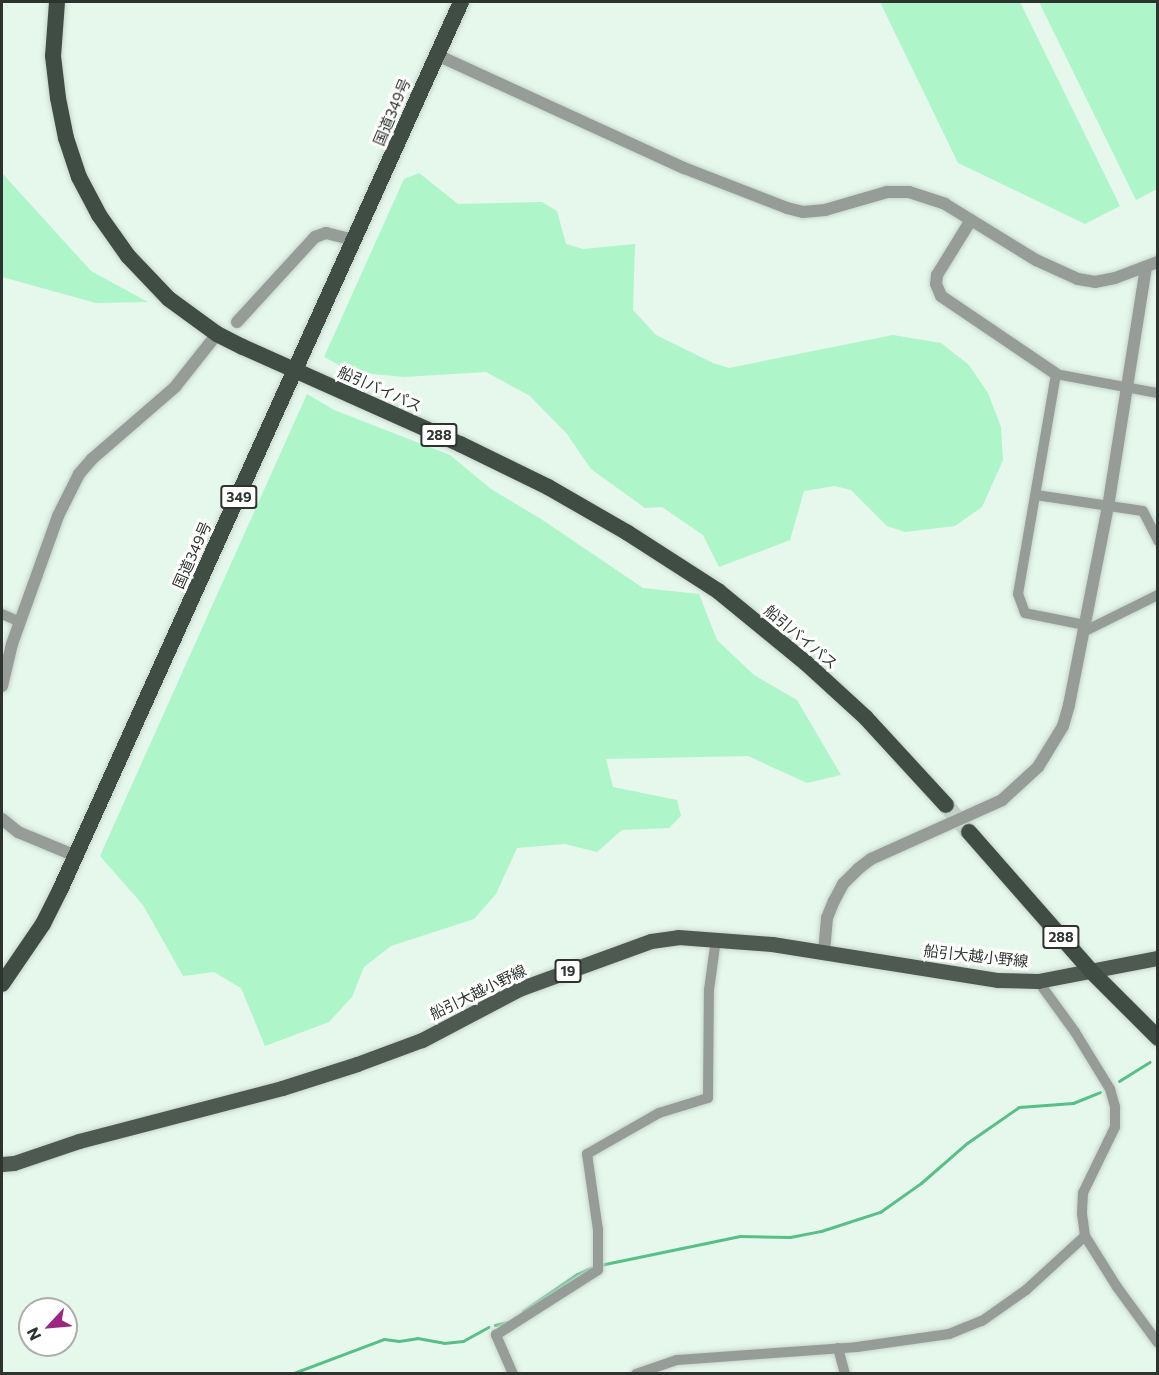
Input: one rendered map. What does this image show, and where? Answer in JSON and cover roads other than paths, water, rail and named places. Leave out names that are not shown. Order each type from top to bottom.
[{"type":"highway","name":"船引バイパス","points":[[57,2],[53,57],[58,98],[66,138],[80,177],[99,215],[128,255],[169,299],[217,334],[460,444],[548,487],[628,533],[718,591],[806,663],[866,718],[946,806]]},
{"type":"highway","name":"国道349号","points":[[2,984],[43,924],[76,856],[461,2]]},
{"type":"highway","name":"288","points":[[969,832],[1092,972],[1158,1038]]},
{"type":"main road","name":"船引大越小野線","points":[[2,1164],[14,1163],[79,1142],[282,1088],[357,1064],[422,1040],[519,989],[651,941],[678,937],[716,939],[824,952],[978,977],[1038,981],[1158,958]]},
{"type":"street","points":[[437,54],[634,146],[766,202],[803,212],[844,206],[887,192],[909,192],[945,204],[1045,265],[1078,279],[1095,282],[1115,278],[1152,264]]},
{"type":"street","points":[[970,220],[938,274],[936,284],[941,296],[1056,374],[1158,393]]},
{"type":"street","points":[[237,322],[315,237],[334,234],[354,240]]},
{"type":"street","points":[[824,952],[827,918],[843,884],[858,869],[872,859],[1002,800],[1038,767],[1051,748],[1066,716],[1108,507],[1127,388],[1152,264]]},
{"type":"street","points":[[2,686],[20,622],[58,516],[79,474],[92,459],[176,387],[217,334]]},
{"type":"street","points":[[1056,374],[1018,594],[1020,605],[1025,613],[1038,618],[1084,628],[1157,598]]},
{"type":"street","points":[[1036,495],[1143,511],[1158,541]]},
{"type":"street","points":[[2,614],[20,622]]},
{"type":"street","points":[[2,819],[18,832],[76,856]]},
{"type":"street","points":[[513,1374],[496,1335],[598,1270],[598,1230],[587,1154],[659,1113],[708,1098],[709,990],[716,939]]},
{"type":"street","points":[[1038,981],[1075,1032],[1110,1089],[1115,1107],[1115,1127],[1083,1193],[1082,1214],[1085,1236],[1117,1287],[1158,1343]]},
{"type":"street","points":[[636,1374],[677,1360],[838,1348],[916,1340],[949,1334],[982,1321],[1026,1290],[1085,1236]]},
{"type":"street","points":[[838,1348],[845,1374]]},
{"type":"waterway","points":[[1119,1081],[1150,1062]]},
{"type":"waterway","points":[[600,1265],[740,1236],[790,1237],[821,1231],[880,1212],[921,1183],[967,1143],[1019,1107],[1073,1103],[1100,1092]]},
{"type":"waterway","points":[[523,1311],[577,1274],[593,1267]]},
{"type":"waterway","points":[[495,1325],[508,1322]]},
{"type":"waterway","points":[[291,1374],[384,1339],[399,1341],[417,1338],[444,1343],[463,1341],[488,1327]]},
{"type":"tunnel","points":[[946,805],[969,832]]}]
